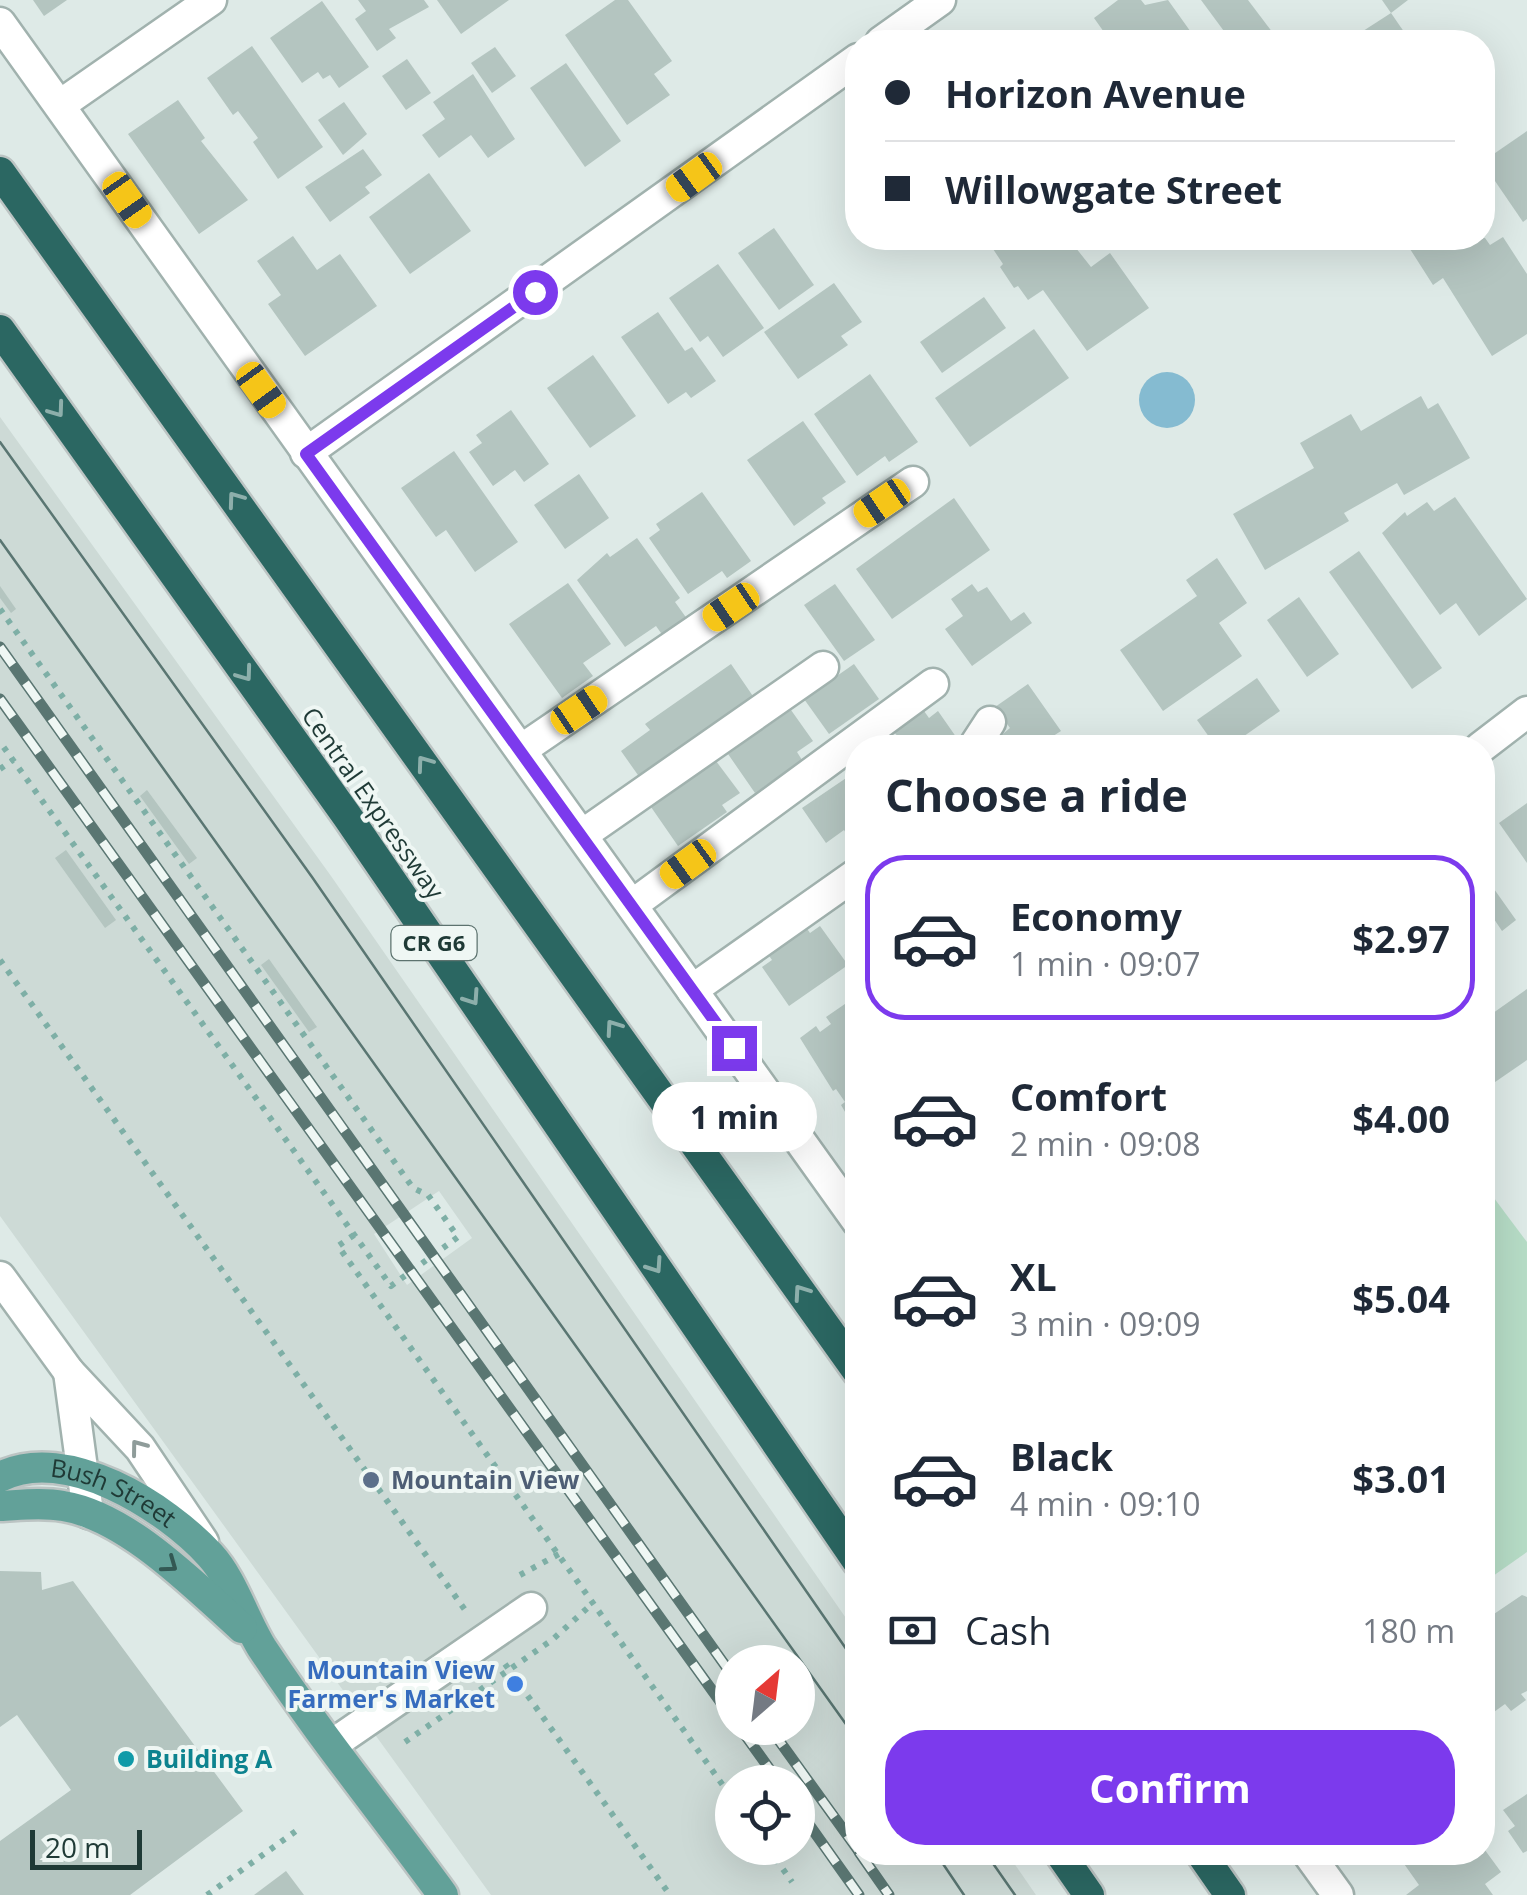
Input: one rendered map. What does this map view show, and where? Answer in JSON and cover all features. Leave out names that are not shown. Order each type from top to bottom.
[{"type":"highway","points":[[0,172],[845,1354]]},
{"type":"highway","name":"Central Expressway","points":[[0,330],[347,816],[845,1543]]},
{"type":"highway","points":[[1068,1865],[1089,1895]]},
{"type":"highway","points":[[1209,1865],[1230,1895]]},
{"type":"main road","name":"Bush Street","points":[[0,1477],[38,1469],[82,1473],[118,1487],[164,1514],[212,1557],[261,1646]]},
{"type":"main road","name":"Bush Street","points":[[0,1506],[63,1506],[88,1513]]},
{"type":"main road","points":[[88,1513],[131,1537],[187,1578],[261,1646],[443,1895]]},
{"type":"street","points":[[60,105],[211,0]]},
{"type":"street","points":[[898,30],[940,0]]},
{"type":"street","points":[[0,23],[845,1204]]},
{"type":"street","points":[[306,454],[845,68]]},
{"type":"street","points":[[521,750],[913,482]]},
{"type":"street","points":[[582,835],[823,667]]},
{"type":"street","points":[[864,735],[933,684]]},
{"type":"street","points":[[1495,737],[1527,712]]},
{"type":"street","points":[[982,735],[990,722]]},
{"type":"street","points":[[632,905],[845,749]]},
{"type":"street","points":[[692,990],[845,882]]},
{"type":"street","points":[[0,1277],[69,1372],[133,1438],[212,1557]]},
{"type":"street","points":[[69,1372],[88,1513]]},
{"type":"street","points":[[333,1744],[531,1608]]},
{"type":"path","points":[[0,609],[413,1188],[428,1195],[458,1238],[390,1286],[0,742]]},
{"type":"path","points":[[0,769],[13,760]]},
{"type":"path","points":[[0,960],[670,1895]]},
{"type":"path","points":[[354,1235],[338,1246],[715,1774]]},
{"type":"path","points":[[406,1742],[509,1670],[593,1603]]},
{"type":"path","points":[[207,1895],[296,1832]]},
{"type":"path","points":[[780,1865],[792,1882]]},
{"type":"shaded area","points":[[0,417],[331,876],[845,1617],[845,1865],[1015,1865],[1036,1895],[491,1895],[0,1216]],"holes":[[[439,1191],[472,1238],[407,1285],[374,1234]]]},
{"type":"green space","points":[[1495,1199],[1527,1242],[1527,1552],[1495,1575]]},
{"type":"water","points":[[1167,372],[1187,380],[1195,400],[1187,420],[1167,428],[1147,420],[1139,400],[1147,380]]},
{"type":"building","points":[[33,0],[67,0],[44,16]]},
{"type":"building","points":[[358,0],[424,0],[429,7],[389,29],[396,38],[377,51],[355,19],[366,11]]},
{"type":"building","points":[[437,0],[509,0],[461,34]]},
{"type":"building","points":[[615,0],[628,0],[672,61],[654,74],[670,95],[627,125],[565,35]]},
{"type":"building","points":[[1118,0],[1141,0],[1145,5],[1168,0],[1189,30],[1102,30],[1094,18]]},
{"type":"building","points":[[1201,0],[1248,0],[1271,30],[1223,30]]},
{"type":"building","points":[[1382,0],[1408,0],[1391,13]]},
{"type":"building","points":[[322,1],[369,67],[339,88],[330,75],[323,79],[318,72],[302,83],[270,38]]},
{"type":"building","points":[[1391,13],[1403,30],[1365,30]]},
{"type":"building","points":[[252,46],[323,147],[278,179],[253,142],[258,138],[238,111],[233,115],[207,78]]},
{"type":"building","points":[[495,47],[516,76],[492,93],[471,63]]},
{"type":"building","points":[[407,59],[431,93],[406,110],[382,76]]},
{"type":"building","points":[[566,63],[621,141],[585,167],[530,88]]},
{"type":"building","points":[[473,74],[515,139],[488,158],[471,135],[439,158],[422,135],[445,119],[433,102]]},
{"type":"building","points":[[178,100],[205,138],[201,141],[248,200],[199,234],[128,134]]},
{"type":"building","points":[[344,102],[367,134],[343,155],[318,120]]},
{"type":"building","points":[[1527,131],[1527,219],[1523,222],[1495,181],[1495,153]]},
{"type":"building","points":[[363,149],[382,175],[365,187],[370,193],[330,222],[305,187]]},
{"type":"building","points":[[429,173],[471,231],[410,274],[369,217]]},
{"type":"building","points":[[774,228],[814,285],[779,310],[738,253]]},
{"type":"building","points":[[293,236],[317,270],[340,254],[377,306],[305,356],[268,304],[281,295],[257,261]]},
{"type":"building","points":[[1503,237],[1527,274],[1527,334],[1492,356],[1443,278],[1433,285],[1411,250],[1495,250],[1495,242]]},
{"type":"building","points":[[994,250],[1078,250],[1091,267],[1110,253],[1149,308],[1087,351],[1043,290],[1028,300],[1018,286],[1014,288],[1000,267],[1003,264]]},
{"type":"building","points":[[718,264],[764,328],[723,357],[708,336],[700,342],[669,298]]},
{"type":"building","points":[[834,283],[862,322],[841,336],[848,345],[798,379],[764,332]]},
{"type":"building","points":[[984,297],[1006,328],[942,373],[920,342]]},
{"type":"building","points":[[658,312],[685,351],[692,347],[716,381],[691,398],[686,392],[668,404],[621,337]]},
{"type":"building","points":[[1034,329],[1069,378],[970,447],[935,398]]},
{"type":"building","points":[[593,355],[636,416],[590,448],[547,388]]},
{"type":"building","points":[[870,374],[918,442],[889,462],[885,456],[857,476],[814,414]]},
{"type":"building","points":[[1421,396],[1428,409],[1438,403],[1470,458],[1404,495],[1397,483],[1344,513],[1349,521],[1265,570],[1233,514],[1314,468],[1300,443],[1351,414],[1361,431]]},
{"type":"building","points":[[511,410],[549,464],[524,482],[515,470],[493,486],[469,452],[482,443],[476,435]]},
{"type":"building","points":[[803,421],[846,482],[822,498],[826,503],[794,526],[747,460]]},
{"type":"building","points":[[454,451],[518,542],[475,572],[446,530],[436,537],[401,488]]},
{"type":"building","points":[[579,474],[609,518],[565,549],[534,505]]},
{"type":"building","points":[[702,492],[751,561],[727,578],[722,571],[688,594],[649,538],[660,530],[656,524]]},
{"type":"building","points":[[1455,497],[1527,599],[1479,636],[1456,603],[1440,615],[1382,533],[1405,512],[1407,516],[1427,502],[1434,511]]},
{"type":"building","points":[[954,498],[990,550],[892,619],[856,569]]},
{"type":"building","points":[[637,538],[680,598],[675,602],[690,623],[666,640],[656,626],[625,647],[577,580],[607,553],[610,557]]},
{"type":"building","points":[[1359,551],[1442,668],[1412,689],[1329,572]]},
{"type":"building","points":[[1217,558],[1247,603],[1219,623],[1242,656],[1163,711],[1120,650],[1197,596],[1186,580]]},
{"type":"building","points":[[568,583],[611,644],[583,663],[593,676],[562,698],[509,624]]},
{"type":"building","points":[[835,584],[875,640],[844,661],[804,605]]},
{"type":"building","points":[[972,584],[978,592],[987,587],[1011,621],[1024,612],[1032,623],[972,666],[945,629],[963,616],[951,599]]},
{"type":"building","points":[[0,586],[16,609],[11,613],[0,598]]},
{"type":"building","points":[[1299,597],[1339,654],[1307,677],[1267,620]]},
{"type":"building","points":[[731,664],[759,705],[645,785],[621,751],[650,730],[645,724]]},
{"type":"building","points":[[854,664],[879,699],[829,734],[804,699]]},
{"type":"building","points":[[1257,678],[1280,711],[1246,735],[1208,735],[1197,720]]},
{"type":"building","points":[[1028,684],[1061,731],[1055,735],[1002,735],[1010,728],[995,707]]},
{"type":"building","points":[[791,710],[813,741],[797,752],[802,760],[755,793],[728,754]]},
{"type":"building","points":[[924,711],[929,718],[938,711],[955,735],[897,735],[894,732]]},
{"type":"building","points":[[716,761],[740,793],[722,805],[727,812],[678,846],[651,807]]},
{"type":"building","points":[[845,779],[845,832],[826,843],[802,808]]},
{"type":"building","points":[[147,790],[197,858],[189,864],[140,796]]},
{"type":"building","points":[[1527,803],[1527,863],[1499,823]]},
{"type":"building","points":[[66,850],[116,920],[105,928],[55,858]]},
{"type":"building","points":[[1495,890],[1516,920],[1502,931],[1495,920]]},
{"type":"building","points":[[803,923],[810,933],[820,926],[845,961],[845,967],[789,1006],[762,967],[772,960],[765,950]]},
{"type":"building","points":[[269,959],[317,1027],[309,1032],[261,965]]},
{"type":"building","points":[[1527,989],[1527,1060],[1495,1082],[1495,1012]]},
{"type":"building","points":[[845,1004],[845,1102],[836,1089],[833,1091],[800,1038],[816,1026],[820,1032],[831,1024],[826,1017]]},
{"type":"building","name":"Building A","points":[[0,1571],[41,1572],[42,1590],[73,1581],[243,1811],[130,1895],[0,1895],[0,1841],[71,1790],[17,1715],[0,1727]]},
{"type":"building","points":[[1522,1595],[1527,1597],[1527,1691],[1521,1694],[1526,1700],[1511,1711],[1505,1704],[1495,1711],[1495,1613]]},
{"type":"building","points":[[1527,1794],[1527,1851],[1523,1853],[1508,1831],[1515,1826],[1503,1810]]},
{"type":"building","points":[[1495,1864],[1501,1872],[1485,1884],[1493,1895],[1406,1895],[1419,1885],[1405,1865]]},
{"type":"building","points":[[286,1871],[304,1895],[254,1895]]},
{"type":"tram line","points":[[0,442],[312,877],[845,1647]]},
{"type":"tram line","points":[[0,540],[845,1723]]},
{"type":"tram line","points":[[944,1865],[964,1895]]},
{"type":"tram line","points":[[994,1865],[1015,1895]]},
{"type":"railway","points":[[0,647],[715,1651]]},
{"type":"railway","points":[[0,699],[715,1694]]},
{"type":"railway","points":[[752,1745],[767,1765]]},
{"type":"railway","points":[[782,1745],[845,1832]]},
{"type":"railway","points":[[815,1833],[859,1895]]},
{"type":"railway","points":[[868,1865],[889,1895]]},
{"type":"place","name":"Mountain View","points":[[371,1480]]},
{"type":"place","name":"Mountain View Farmer's Market","points":[[515,1684]]},
{"type":"place","name":"Building A","points":[[126,1759]]},
{"type":"route","points":[[535,292],[306,454],[734,1048]]}]
